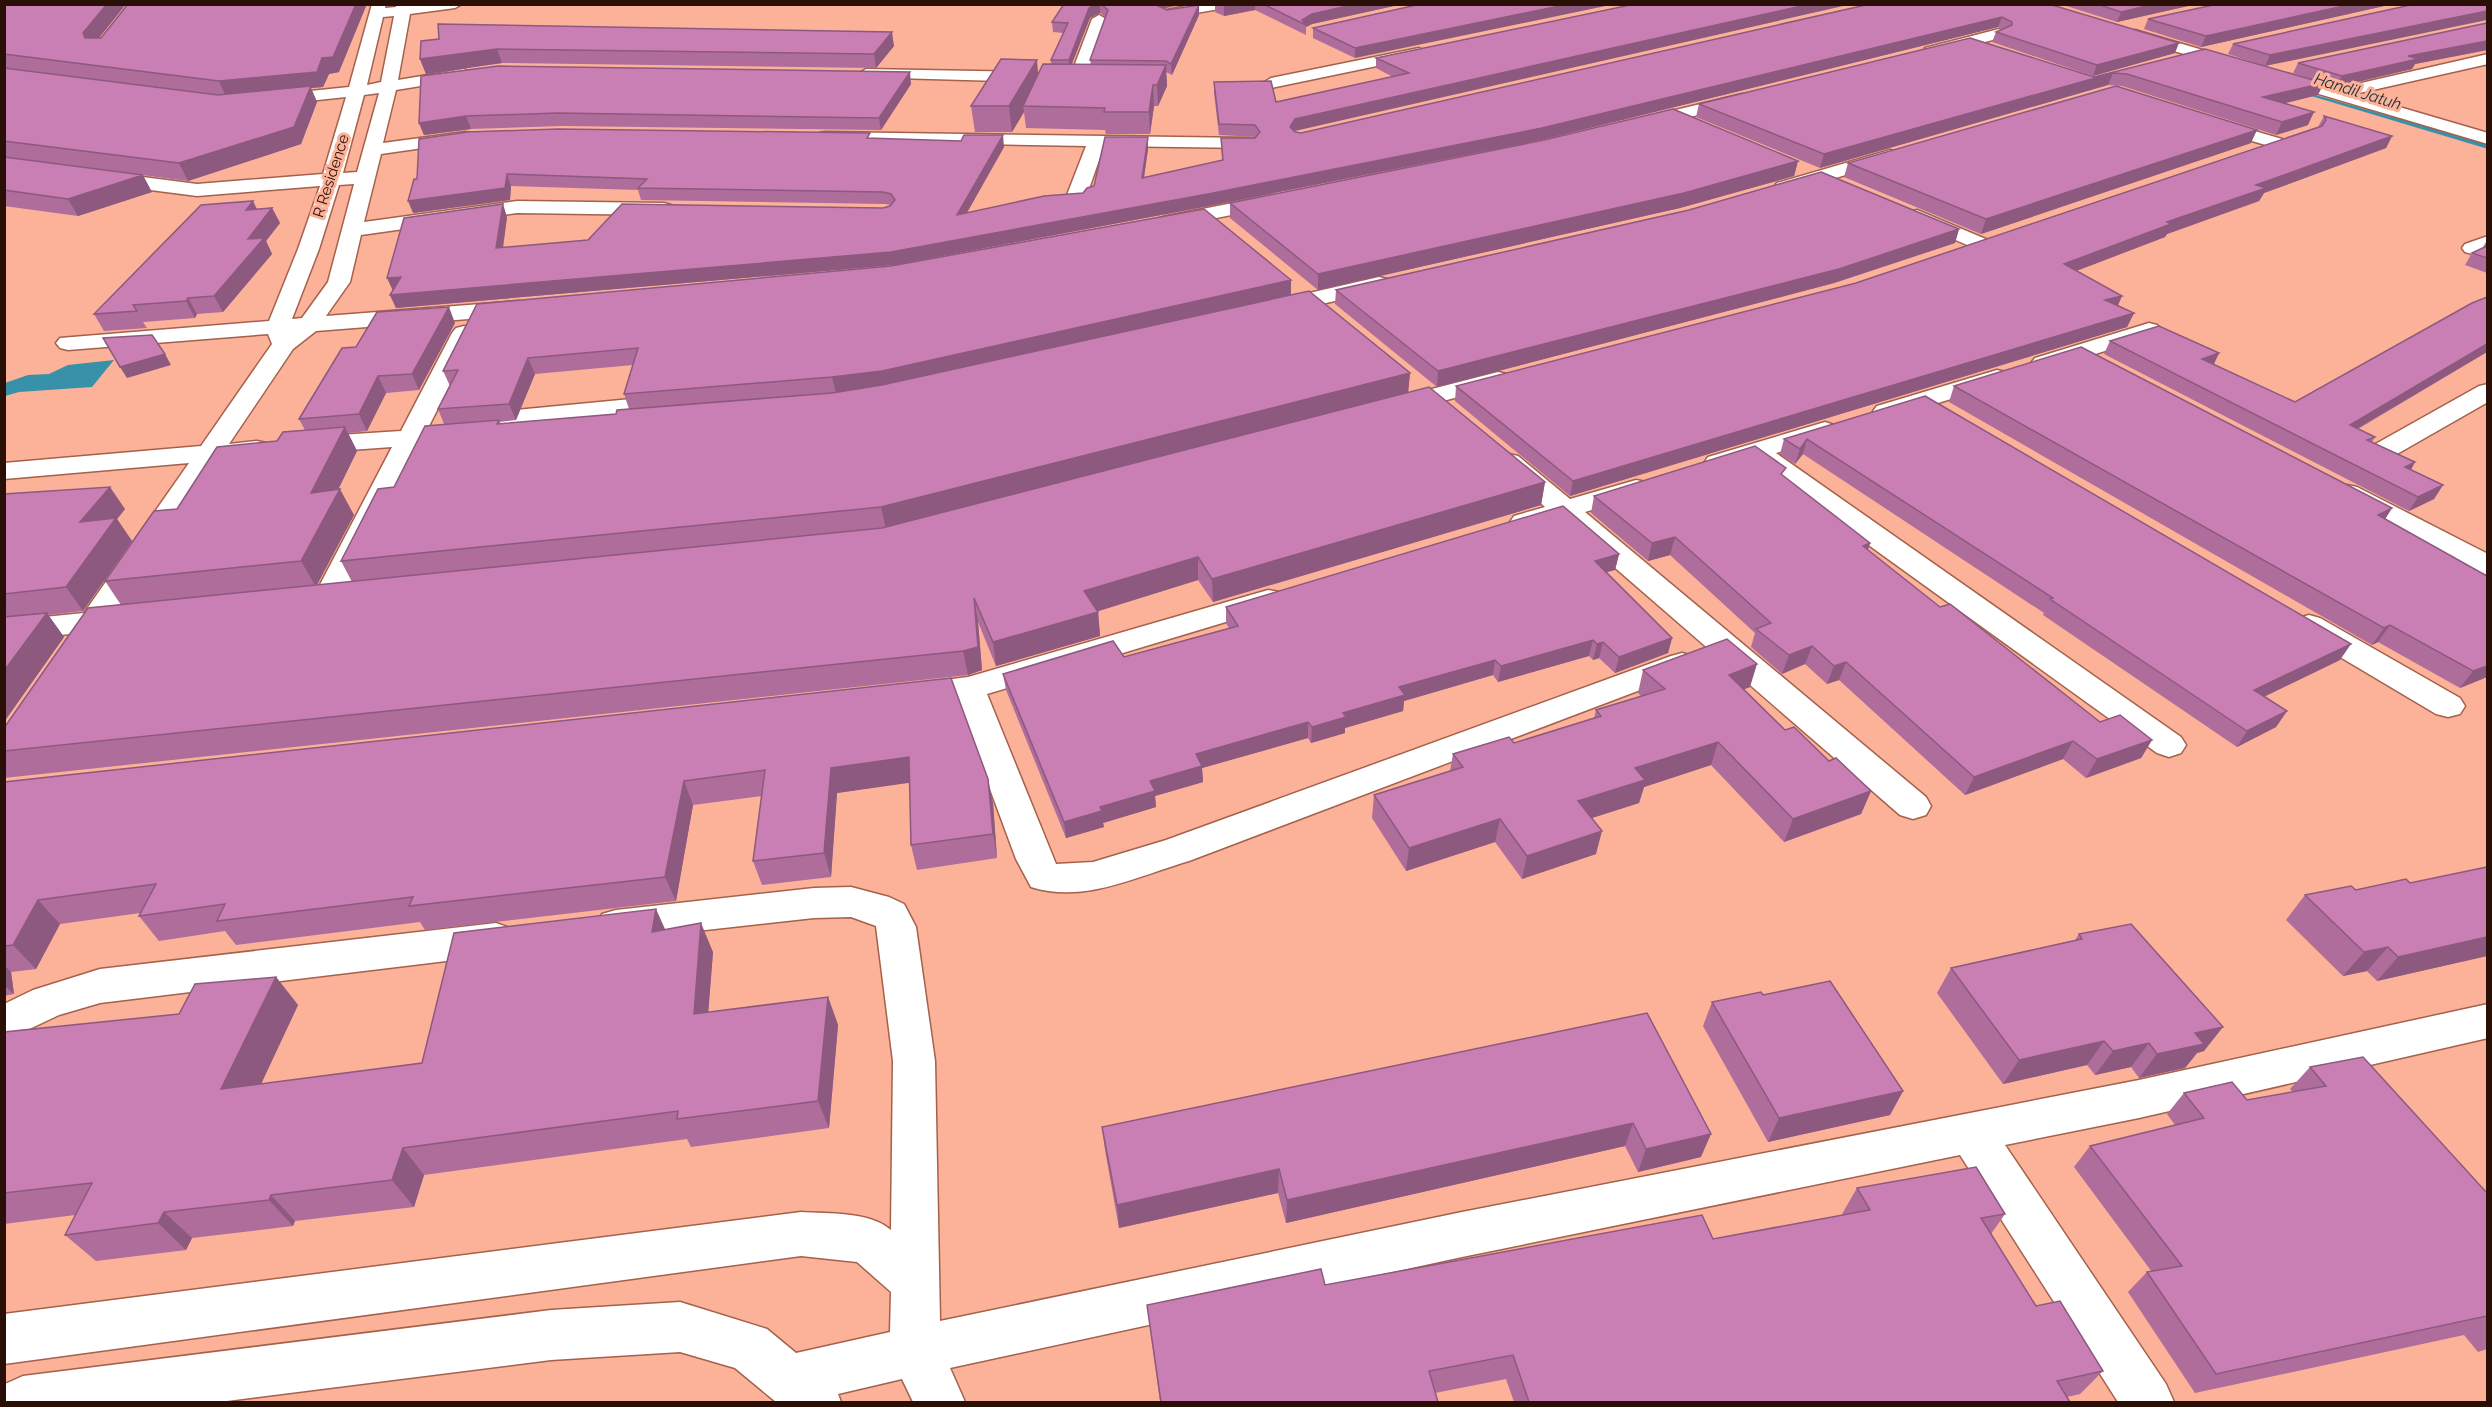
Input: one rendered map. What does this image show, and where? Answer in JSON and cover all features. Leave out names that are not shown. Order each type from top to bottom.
[{"type":"street","points":[[378,9],[455,4]]},
{"type":"street","points":[[1167,15],[1226,4]]},
{"type":"street","points":[[308,326],[339,282],[389,86],[404,8]]},
{"type":"street","name":"R Residence","points":[[68,660],[209,453],[280,336],[358,91],[378,9]]},
{"type":"street","points":[[1066,77],[1099,19]]},
{"type":"street","points":[[2144,23],[2124,29],[2198,54]]},
{"type":"street","points":[[1910,56],[1967,42],[2000,43]]},
{"type":"street","points":[[1271,83],[1435,49]]},
{"type":"street","points":[[2164,63],[2198,54],[2228,55],[2261,73],[2487,139]]},
{"type":"street","points":[[2192,70],[2228,55]]},
{"type":"street","points":[[2332,95],[2487,59]]},
{"type":"street","points":[[2261,73],[2295,66]]},
{"type":"street","points":[[259,101],[358,91],[482,72]]},
{"type":"street","points":[[851,74],[1100,78]]},
{"type":"street","points":[[1619,129],[1764,93]]},
{"type":"street","points":[[1674,116],[1706,129]]},
{"type":"street","points":[[2190,116],[2287,140],[2242,155]]},
{"type":"street","points":[[371,150],[483,136]]},
{"type":"street","points":[[812,137],[1249,143]]},
{"type":"street","points":[[1076,200],[1097,142]]},
{"type":"street","points":[[1767,185],[1804,169],[1908,144]]},
{"type":"street","points":[[1804,169],[1853,189]]},
{"type":"street","points":[[87,176],[197,190],[329,182],[365,177]]},
{"type":"street","points":[[1150,225],[1289,198]]},
{"type":"street","points":[[351,230],[483,210],[518,207],[683,209]]},
{"type":"street","points":[[1896,207],[1992,240],[1949,254]]},
{"type":"street","points":[[1209,214],[1235,236]]},
{"type":"street","points":[[1258,304],[1299,289],[1396,273]]},
{"type":"street","points":[[1299,289],[1339,322]]},
{"type":"street","points":[[68,343],[280,336],[308,326],[543,306]]},
{"type":"street","points":[[328,598],[474,312]]},
{"type":"street","points":[[1497,530],[2149,330]]},
{"type":"street","points":[[2077,352],[2109,369]]},
{"type":"street","points":[[1372,412],[1522,373]]},
{"type":"street","points":[[1403,374],[1457,420]]},
{"type":"street","points":[[2381,452],[2487,391]]},
{"type":"street","points":[[1923,400],[1954,418]]},
{"type":"street","points":[[4,471],[380,439],[696,408]]},
{"type":"street","points":[[1494,450],[1913,806]]},
{"type":"street","points":[[1755,451],[2169,745]]},
{"type":"street","points":[[2330,484],[2487,566]]},
{"type":"street","points":[[886,697],[969,688],[1291,592]]},
{"type":"street","points":[[2283,610],[2448,706]]},
{"type":"street","points":[[4,631],[140,618]]},
{"type":"street","points":[[969,688],[1035,859],[1044,878],[1057,880],[1093,875],[1176,850],[1726,646]]},
{"type":"street","points":[[576,930],[814,903],[851,902],[875,908],[890,915],[897,927],[914,1061],[915,1351],[939,1402]]},
{"type":"street","points":[[4,1024],[47,1002],[100,986],[529,935]]},
{"type":"street","points":[[23,1402],[551,1335],[680,1327],[749,1347],[802,1391],[915,1351],[1624,1200],[2139,1099],[2487,1021]]},
{"type":"street","points":[[1971,1133],[2148,1402]]},
{"type":"street","points":[[4,1338],[801,1234],[868,1241],[915,1282]]},
{"type":"water","points":[[114,360],[92,387],[19,392],[5,396],[5,383],[28,375],[49,374],[68,365]]},
{"type":"building","points":[[4,4],[107,4],[83,33],[85,38],[101,38],[128,4],[356,4],[333,57],[322,58],[317,72],[219,81],[4,54]]},
{"type":"building","points":[[1064,4],[1097,4],[1089,8],[1069,60],[1051,60],[1068,23],[1052,22]]},
{"type":"building","points":[[1101,4],[1158,4],[1167,10],[1199,5],[1171,64],[1166,61],[1090,60],[1108,10]]},
{"type":"building","points":[[1263,4],[1356,4],[1312,14],[1302,20],[1306,25]]},
{"type":"building","points":[[1421,4],[1569,4],[1355,48],[1313,28]]},
{"type":"building","points":[[1635,4],[1810,4],[1295,119],[1290,127],[1295,132],[1301,133],[1870,4],[2049,4],[2179,43],[2097,65],[1996,32],[2012,25],[2012,22],[2002,17],[1542,128],[1208,194],[891,252],[390,295],[401,277],[387,278],[404,218],[503,204],[496,248],[588,240],[622,204],[883,208],[890,206],[895,200],[891,194],[883,192],[638,188],[647,179],[507,174],[505,188],[408,201],[414,179],[417,179],[419,139],[467,132],[558,129],[870,133],[867,138],[961,141],[964,135],[1003,135],[957,215],[1044,196],[1083,193],[1087,188],[1094,186],[1105,137],[1148,137],[1142,178],[1223,160],[1221,138],[1255,138],[1260,132],[1255,125],[1219,124],[1214,82],[1271,81],[1276,102],[1409,73],[1376,58]]},
{"type":"building","points":[[2097,4],[2155,4],[2121,12]]},
{"type":"building","points":[[2218,4],[2353,4],[2206,36],[2148,19]]},
{"type":"building","points":[[2415,4],[2487,4],[2487,11],[2270,55],[2233,44]]},
{"type":"building","points":[[2487,23],[2487,41],[2408,56],[2418,59],[2342,76],[2298,63]]},
{"type":"building","points":[[438,24],[892,32],[874,54],[497,49],[420,59],[421,41],[439,39]]},
{"type":"building","points":[[1970,38],[2094,77],[2205,49],[2324,83],[2263,97],[2314,112],[2282,122],[2127,74],[2113,73],[1824,154],[1699,104]]},
{"type":"building","points":[[1001,59],[1037,60],[1009,106],[971,106]]},
{"type":"building","points":[[1043,64],[1166,65],[1157,85],[1153,85],[1149,112],[1104,112],[1105,108],[1023,106]]},
{"type":"building","points":[[498,66],[910,72],[879,118],[558,113],[466,116],[419,123],[421,76]]},
{"type":"building","points":[[4,68],[218,95],[311,86],[294,127],[179,163],[4,141]]},
{"type":"building","points":[[2116,86],[2257,130],[1986,219],[1848,163]]},
{"type":"building","points":[[1673,109],[1798,161],[1684,193],[1318,274],[1230,203],[1544,140]]},
{"type":"building","points":[[2324,116],[2392,136],[2256,185],[2266,188],[2167,222],[2171,224],[2064,264],[2122,296],[2105,300],[2134,313],[1573,481],[1456,386],[1856,283],[2322,126],[2326,120]]},
{"type":"building","points":[[4,157],[143,175],[68,199],[4,190]]},
{"type":"building","points":[[1821,172],[1959,229],[1839,269],[1438,371],[1336,290],[1689,210]]},
{"type":"building","points":[[253,201],[246,210],[272,208],[248,239],[264,238],[214,296],[188,298],[186,301],[133,305],[137,311],[94,314],[201,205]]},
{"type":"building","points":[[1204,209],[1291,280],[882,371],[832,377],[624,394],[638,348],[528,358],[509,404],[438,409],[458,370],[443,371],[477,304],[891,266]]},
{"type":"building","points":[[2487,246],[2487,258],[2472,253]]},
{"type":"building","points":[[1309,291],[1410,373],[881,507],[341,561],[378,489],[394,487],[425,426],[499,420],[497,424],[616,414],[617,410],[832,393],[882,385]]},
{"type":"building","points":[[2487,297],[2487,344],[2350,425],[2375,437],[2367,440],[2415,462],[2405,467],[2443,485],[2418,497],[2110,341],[2159,326],[2219,353],[2202,359],[2295,402],[2472,303]]},
{"type":"building","points":[[449,307],[412,374],[378,376],[359,414],[299,419],[342,348],[356,347],[377,312]]},
{"type":"building","points":[[152,335],[165,354],[120,367],[103,338]]},
{"type":"building","points":[[2081,347],[2392,508],[2378,515],[2487,576],[2487,666],[2473,671],[2390,625],[2384,628],[1954,386]]},
{"type":"building","points":[[1429,387],[1545,482],[1212,579],[1198,557],[1084,591],[1098,612],[993,642],[974,598],[978,647],[963,651],[4,751],[4,728],[88,608],[882,528]]},
{"type":"building","points":[[1925,396],[2351,644],[2254,690],[2287,711],[2247,731],[2050,599],[2053,598],[1807,439],[1800,449],[1784,439]]},
{"type":"building","points":[[345,427],[311,493],[340,489],[301,561],[105,581],[154,511],[177,509],[217,447],[277,441],[283,432]]},
{"type":"building","points":[[1755,446],[1786,468],[1781,474],[1870,543],[1863,546],[1940,607],[1950,604],[2100,722],[2120,715],[2152,740],[2097,759],[2073,741],[1974,777],[1846,662],[1834,666],[1812,646],[1789,655],[1756,629],[1771,623],[1675,537],[1652,543],[1594,496]]},
{"type":"building","points":[[110,487],[80,522],[116,518],[66,587],[4,594],[4,494]]},
{"type":"building","points":[[1563,506],[1619,554],[1595,561],[1672,638],[1619,657],[1603,642],[1597,644],[1593,640],[1501,666],[1495,660],[1399,687],[1405,695],[1343,713],[1346,717],[1312,727],[1308,722],[1196,754],[1202,766],[1150,781],[1155,791],[1100,807],[1102,811],[1064,822],[1003,674],[1113,641],[1124,657],[1238,626],[1226,607]]},
{"type":"building","points":[[47,613],[4,671],[4,617]]},
{"type":"building","points":[[1727,639],[1757,664],[1729,675],[1785,730],[1794,727],[1829,761],[1836,758],[1871,791],[1793,819],[1718,742],[1635,768],[1645,780],[1578,801],[1602,831],[1527,856],[1500,819],[1409,848],[1374,795],[1463,767],[1453,754],[1509,737],[1514,743],[1601,716],[1596,710],[1665,689],[1643,670]]},
{"type":"building","points":[[951,678],[988,779],[993,834],[911,845],[909,757],[831,768],[824,853],[753,861],[765,770],[684,781],[665,877],[409,906],[413,897],[217,921],[225,904],[139,916],[156,884],[38,900],[13,945],[4,946],[4,782]]},
{"type":"building","points":[[2487,867],[2487,937],[2398,957],[2388,947],[2364,952],[2305,895],[2351,886],[2356,890],[2406,879],[2410,883]]},
{"type":"building","points":[[656,909],[652,932],[701,923],[694,1014],[828,997],[818,1101],[677,1119],[678,1111],[403,1148],[392,1180],[271,1195],[269,1200],[164,1212],[158,1223],[65,1235],[92,1183],[4,1193],[4,1032],[179,1014],[195,984],[276,977],[221,1089],[422,1063],[454,933]]},
{"type":"building","points":[[2131,924],[2223,1027],[2195,1033],[2204,1044],[2157,1054],[2149,1043],[2113,1051],[2104,1041],[2019,1060],[1951,968],[2082,939],[2079,934]]},
{"type":"building","points":[[1830,981],[1903,1091],[1779,1118],[1712,1002],[1761,992],[1763,995]]},
{"type":"building","points":[[1647,1013],[1711,1134],[1646,1149],[1633,1123],[1287,1200],[1279,1169],[1117,1205],[1102,1127]]},
{"type":"building","points":[[2363,1057],[2487,1193],[2487,1316],[2216,1374],[2147,1272],[2182,1266],[2090,1146],[2204,1118],[2184,1093],[2232,1082],[2247,1100],[2326,1086],[2310,1067]]},
{"type":"building","points":[[1976,1167],[2005,1214],[1981,1218],[2036,1306],[2060,1301],[2103,1371],[2057,1381],[2070,1402],[1529,1402],[1513,1355],[1429,1371],[1438,1402],[1161,1402],[1147,1305],[1321,1269],[1325,1285],[1702,1215],[1713,1239],[1870,1210],[1857,1188]]},
{"type":"waterway","name":"Handil Jatuh","points":[[2300,91],[2488,147]]}]
